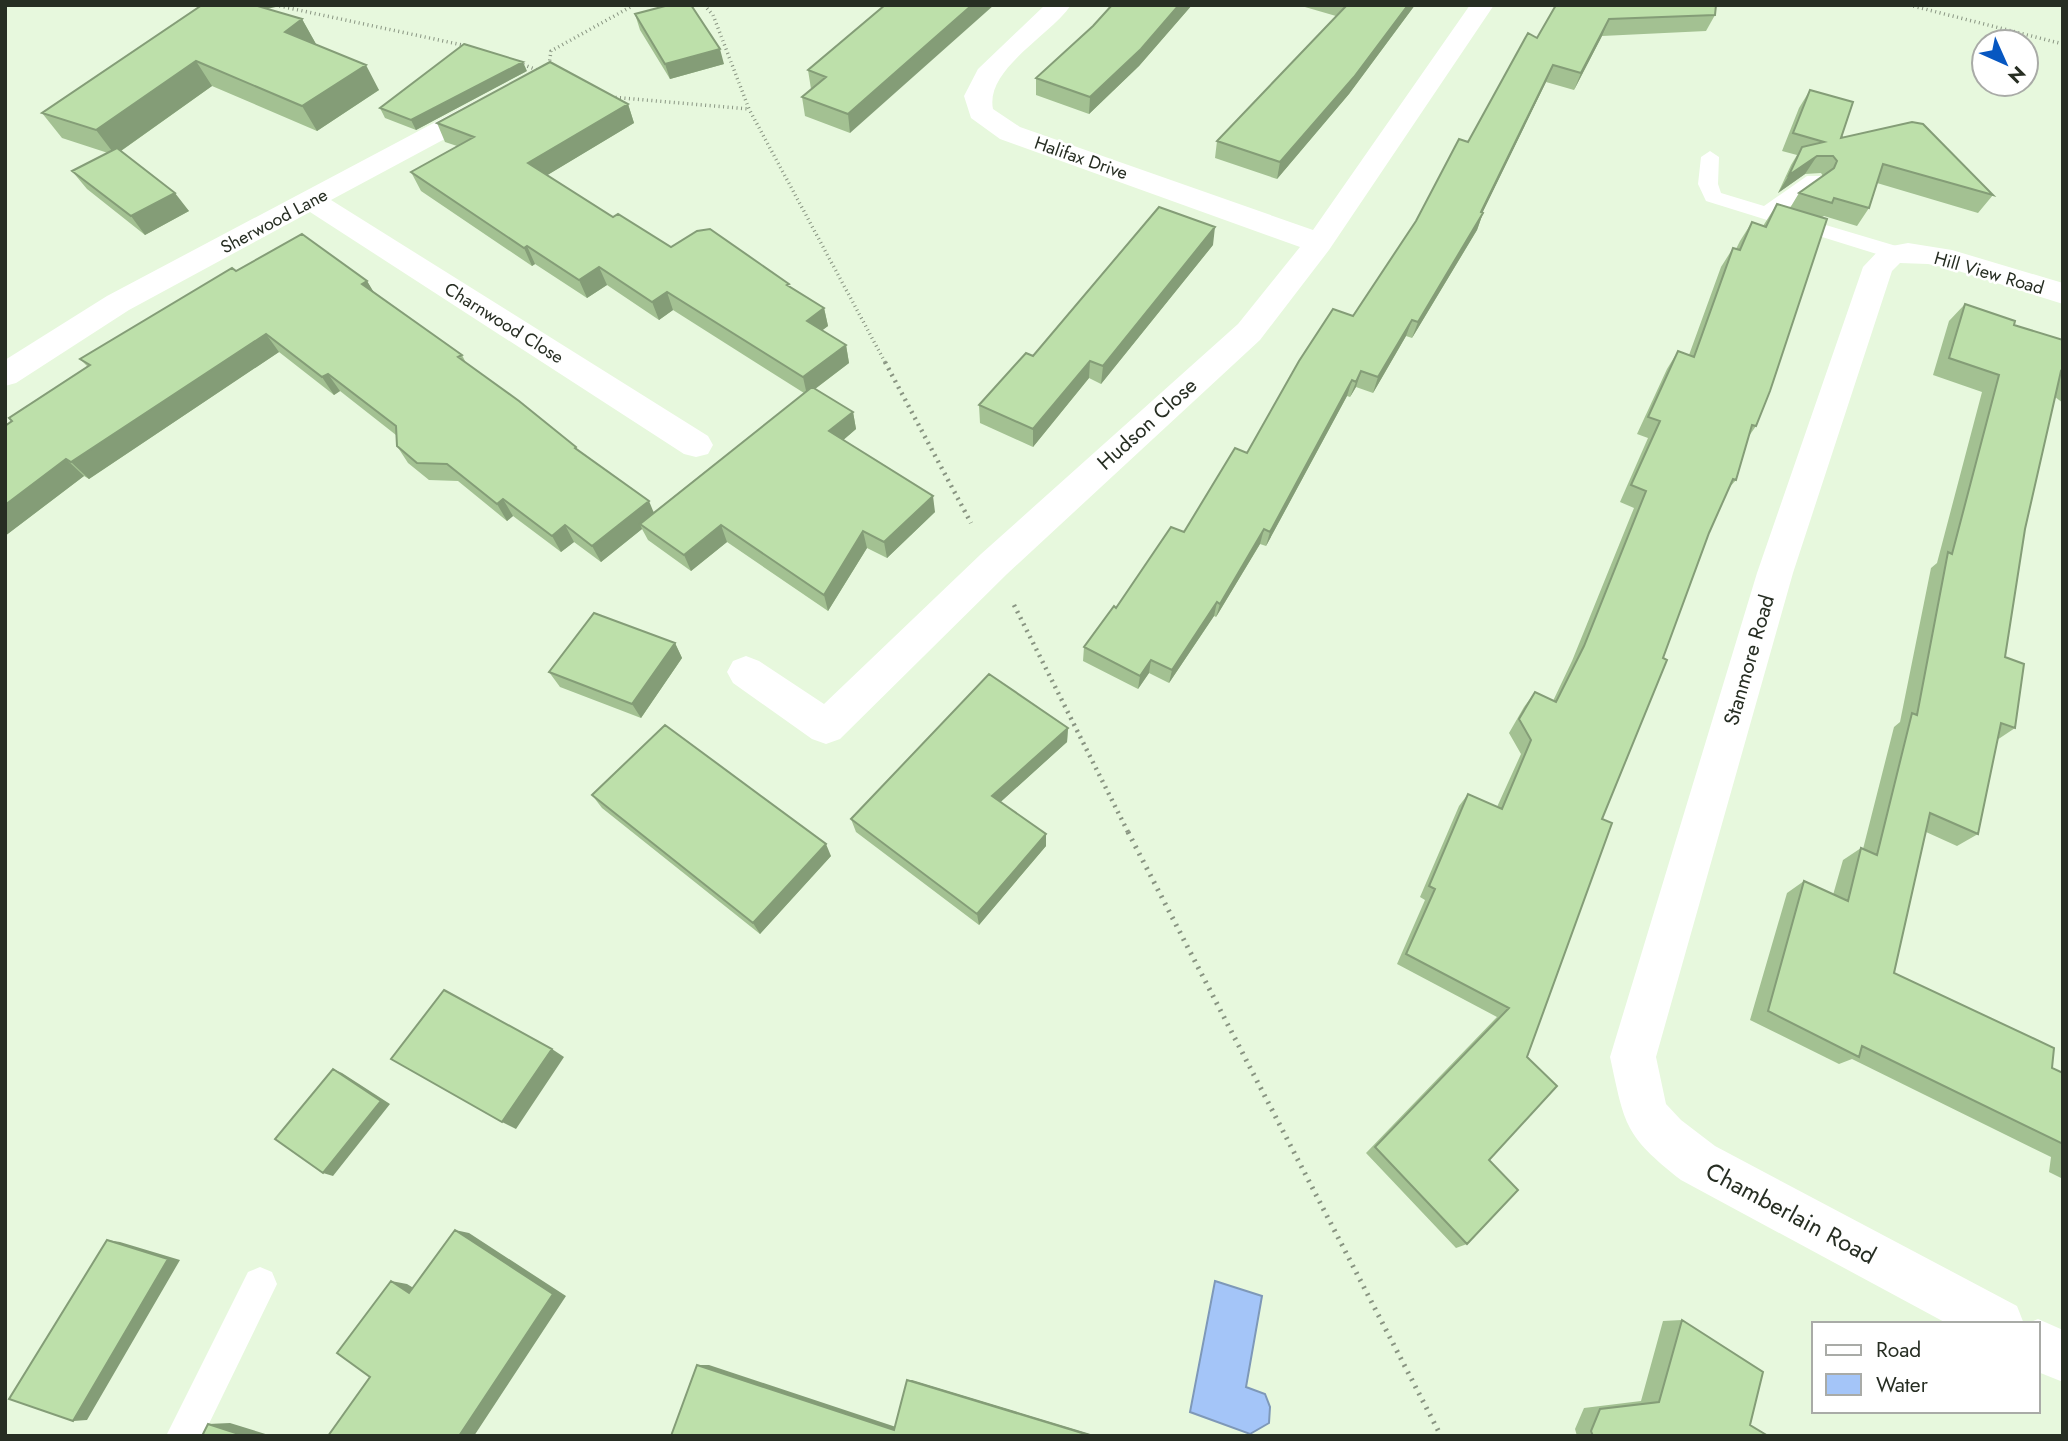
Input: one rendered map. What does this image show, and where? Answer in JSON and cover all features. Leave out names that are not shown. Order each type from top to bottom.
[{"type":"street","name":"Halifax Drive","points":[[1059,5],[987,74],[977,96],[980,112],[1010,133],[1319,243]]},
{"type":"street","name":"Hudson Close","points":[[746,672],[826,727],[993,564],[1249,332],[1319,243],[1482,5]]},
{"type":"street","name":"Sherwood Lane","points":[[5,375],[118,303],[512,92]]},
{"type":"street","name":"Charnwood Close","points":[[312,201],[696,445]]},
{"type":"street","name":"Hill View Road","points":[[1887,260],[1917,253],[2063,294]]},
{"type":"street","name":"Stanmore Road","points":[[1633,1057],[1775,573],[1887,260]]},
{"type":"street","name":"Chamberlain Road","points":[[1633,1057],[1646,1115],[1664,1137],[1698,1163],[1995,1322]]},
{"type":"street","points":[[2040,1345],[2063,1357]]},
{"type":"lane","points":[[1710,157],[1708,184],[1713,197],[1887,260]]},
{"type":"lane","points":[[1766,214],[1814,180]]},
{"type":"lane","points":[[184,1436],[260,1284]]},
{"type":"path","points":[[275,5],[474,48]]},
{"type":"path","points":[[511,60],[548,73],[551,51],[634,5]]},
{"type":"path","points":[[704,5],[713,15],[750,109],[993,564],[1221,1015],[1441,1436]]},
{"type":"path","points":[[1909,5],[2063,44]]},
{"type":"path","points":[[603,94],[614,98],[750,109]]},
{"type":"water","points":[[1215,1281],[1262,1296],[1246,1387],[1265,1394],[1270,1407],[1269,1423],[1250,1434],[1190,1412]]},
{"type":"building","points":[[202,5],[254,5],[302,19],[285,32],[366,65],[302,106],[196,61],[96,130],[42,113]]},
{"type":"building","points":[[669,5],[691,5],[720,49],[665,64],[635,14]]},
{"type":"building","points":[[885,5],[972,5],[848,114],[802,97],[826,77],[808,70]]},
{"type":"building","points":[[1112,5],[1179,5],[1141,49],[1090,97],[1036,78],[1093,26]]},
{"type":"building","points":[[1347,5],[1408,5],[1354,77],[1280,162],[1217,141]]},
{"type":"building","points":[[1556,5],[1716,5],[1715,15],[1609,19],[1581,73],[1553,65],[1481,212],[1483,213],[1418,322],[1412,320],[1378,377],[1361,371],[1356,382],[1352,380],[1270,532],[1264,529],[1220,604],[1217,602],[1172,670],[1151,660],[1140,676],[1084,647],[1114,606],[1116,608],[1171,527],[1184,532],[1235,448],[1247,453],[1299,361],[1333,309],[1353,316],[1416,221],[1459,139],[1468,142],[1528,33],[1537,38]]},
{"type":"building","points":[[464,44],[523,62],[411,120],[380,108]]},
{"type":"building","points":[[550,62],[628,104],[528,163],[613,217],[618,214],[671,247],[697,231],[710,229],[789,284],[787,285],[824,308],[807,321],[846,345],[803,377],[667,292],[652,302],[599,267],[579,280],[527,246],[524,248],[411,172],[474,137],[437,123]]},
{"type":"building","points":[[1810,90],[1853,102],[1841,138],[1912,122],[1923,124],[1993,195],[1883,164],[1869,208],[1834,198],[1832,203],[1799,193],[1834,168],[1837,161],[1833,156],[1817,156],[1789,175],[1802,147],[1824,142],[1793,133]]},
{"type":"building","points":[[117,148],[175,193],[131,216],[72,171]]},
{"type":"building","points":[[1777,204],[1827,219],[1770,391],[1756,426],[1752,425],[1736,480],[1733,479],[1709,533],[1663,658],[1667,660],[1602,819],[1612,823],[1527,1057],[1557,1086],[1489,1160],[1518,1190],[1467,1244],[1375,1147],[1509,1008],[1406,954],[1435,889],[1429,886],[1468,794],[1502,809],[1531,740],[1519,719],[1535,692],[1556,702],[1584,646],[1646,491],[1631,485],[1660,421],[1648,417],[1678,351],[1694,357],[1733,248],[1740,250],[1752,222],[1766,227]]},
{"type":"building","points":[[1159,207],[1215,227],[1103,366],[1090,361],[1033,429],[979,405],[1026,353],[1033,356]]},
{"type":"building","points":[[302,234],[367,281],[362,284],[462,355],[458,357],[519,401],[575,448],[649,501],[592,546],[565,525],[552,536],[503,499],[497,504],[447,464],[417,463],[397,446],[396,426],[328,374],[322,377],[266,334],[71,462],[66,459],[5,505],[5,426],[12,421],[9,418],[90,365],[80,359],[232,268],[236,271]]},
{"type":"building","points":[[1965,304],[2015,321],[2014,325],[2063,340],[2063,372],[2061,371],[2025,529],[2005,657],[2024,664],[2015,728],[2001,723],[1978,834],[1930,813],[1894,973],[2054,1048],[2052,1068],[2063,1073],[2063,1144],[1862,1046],[1859,1057],[1768,1011],[1804,881],[1848,901],[1861,848],[1877,855],[1912,713],[1917,715],[1948,552],[1952,554],[1999,375],[1949,358]]},
{"type":"building","points":[[812,387],[853,412],[829,431],[933,496],[884,542],[863,531],[824,595],[721,525],[684,555],[640,524]]},
{"type":"building","points":[[594,613],[675,643],[632,704],[549,672]]},
{"type":"building","points":[[989,674],[1068,728],[992,796],[1046,834],[977,914],[851,819]]},
{"type":"building","points":[[665,725],[826,844],[753,923],[592,795]]},
{"type":"building","points":[[444,990],[552,1049],[502,1122],[391,1059]]},
{"type":"building","points":[[333,1069],[381,1101],[323,1173],[275,1139]]},
{"type":"building","points":[[455,1230],[553,1294],[459,1436],[328,1436],[370,1377],[337,1353],[391,1281],[409,1293]]},
{"type":"building","points":[[107,1240],[168,1259],[73,1421],[9,1399]]},
{"type":"building","points":[[1682,1320],[1763,1372],[1750,1425],[1768,1436],[1593,1436],[1591,1431],[1600,1409],[1659,1402]]},
{"type":"building","points":[[697,1365],[894,1430],[907,1380],[1092,1436],[671,1436]]},
{"type":"building","points":[[208,1424],[245,1436],[202,1436]]}]
